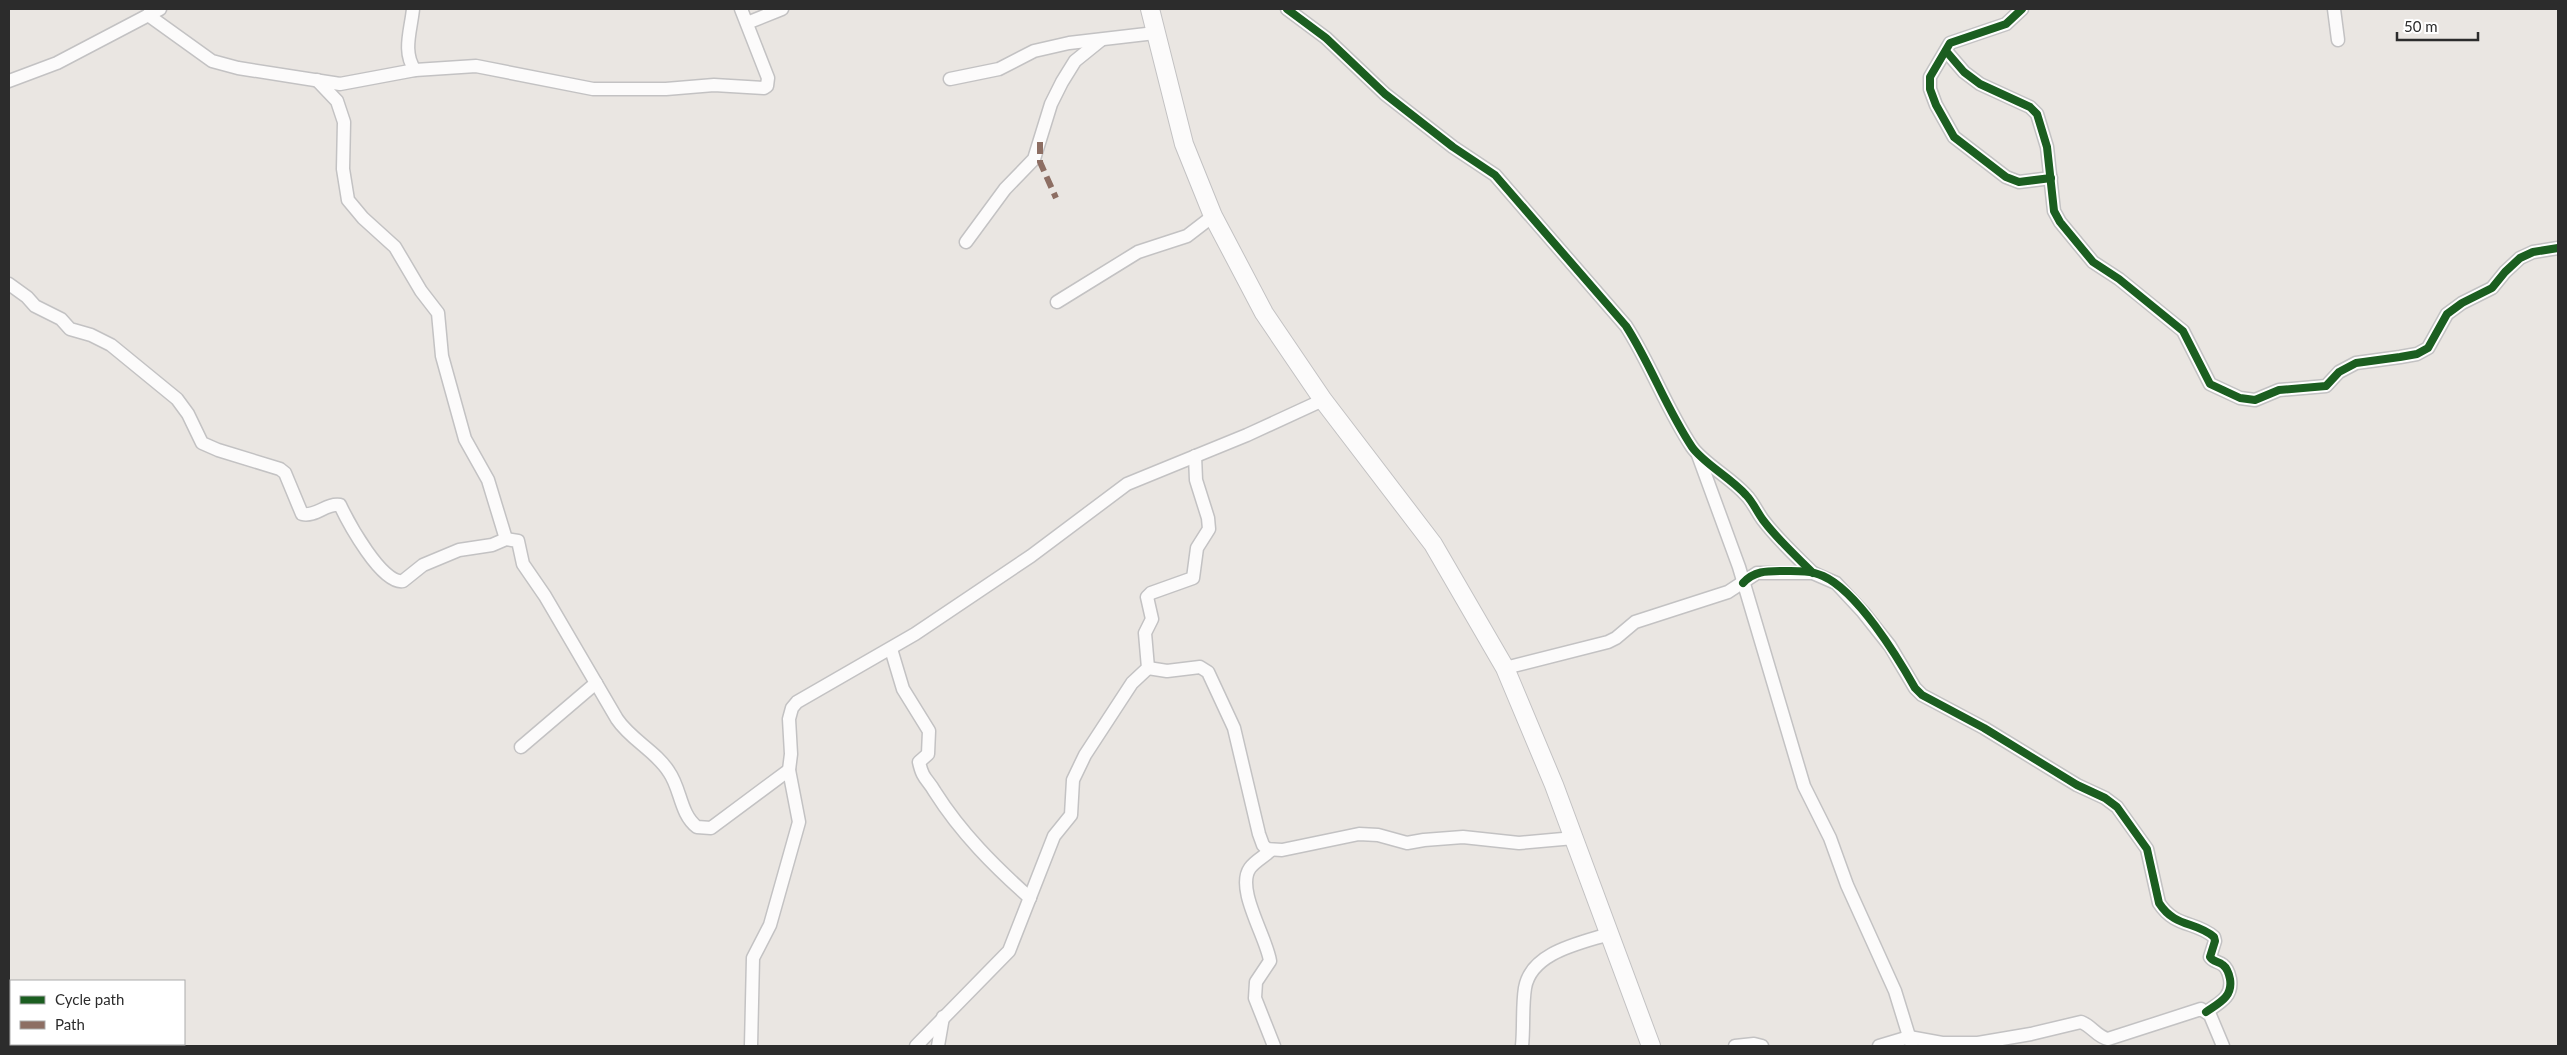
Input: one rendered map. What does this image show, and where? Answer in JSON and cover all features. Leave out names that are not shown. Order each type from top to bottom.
[{"type":"main road","points":[[1150,9],[1184,144],[1213,216],[1264,313],[1323,400],[1433,544],[1505,668],[1574,838],[1651,1046]]},
{"type":"street","points":[[9,81],[57,63],[160,9]]},
{"type":"street","points":[[413,9],[407,52],[415,70]]},
{"type":"street","points":[[148,15],[212,61],[238,68],[340,84],[415,70],[481,66],[593,89],[714,85],[760,89],[767,86],[768,78],[741,9]]},
{"type":"street","points":[[747,23],[782,9]]},
{"type":"street","points":[[1287,9],[1326,38],[1385,94],[1453,147],[1495,174],[1626,326],[1640,349],[1669,409],[1698,455],[1743,583],[1804,786],[1830,838],[1847,885],[1895,991],[1911,1042]]},
{"type":"street","points":[[2022,9],[2006,24],[1950,42],[1930,77],[1930,88],[1936,104],[1954,137],[2006,177],[2019,182],[2051,178]]},
{"type":"street","points":[[2334,9],[2338,40]]},
{"type":"street","points":[[950,79],[999,69],[1034,51],[1070,43],[1155,32]]},
{"type":"street","points":[[966,242],[1005,189],[1034,159],[1051,104],[1062,82],[1075,61],[1101,40]]},
{"type":"street","points":[[1946,51],[1964,72],[1980,84],[2030,107],[2037,114],[2047,147],[2054,211],[2060,222],[2093,262],[2119,279],[2183,332],[2210,384],[2240,398],[2254,400],[2279,390],[2326,386],[2340,372],[2356,363],[2416,354],[2428,348],[2447,314],[2462,303],[2492,288],[2520,258],[2533,252],[2558,248]]},
{"type":"street","points":[[317,80],[337,101],[344,122],[343,170],[348,200],[395,247],[421,291],[438,313],[442,356],[465,439],[488,480],[506,539]]},
{"type":"street","points":[[1057,302],[1138,252],[1187,236],[1213,216]]},
{"type":"street","points":[[9,284],[27,297],[35,306],[61,319],[70,329],[92,335],[111,345],[184,407],[202,443],[225,453],[280,469],[302,514],[309,515],[324,508],[340,506],[346,519],[369,554],[393,579],[403,581],[429,562],[459,550],[492,544],[506,539],[518,541],[523,564],[545,596],[626,731],[669,771],[687,815],[697,827],[711,828],[789,770]]},
{"type":"street","points":[[751,1046],[753,958],[770,925],[799,822],[789,770],[791,754],[789,719],[792,708],[797,702],[891,649],[1031,556],[1128,484],[1247,435],[1323,400]]},
{"type":"street","points":[[1698,455],[1726,475],[1748,497],[1762,519],[1781,542],[1813,573],[1836,583],[1863,612],[1890,646],[1915,688],[1922,695],[1984,728],[2076,785],[2105,798],[2117,808],[2147,849],[2160,903],[2164,910],[2177,921],[2214,937],[2216,941],[2210,957],[2212,960],[2224,965],[2229,973],[2231,985],[2229,992],[2222,1001],[2206,1012]]},
{"type":"street","points":[[1148,668],[1145,633],[1152,619],[1147,597],[1152,593],[1193,578],[1197,548],[1209,529],[1208,518],[1196,480],[1195,456]]},
{"type":"street","points":[[1505,668],[1608,642],[1635,622],[1720,595],[1757,573],[1813,573]]},
{"type":"street","points":[[891,649],[903,689],[928,730],[928,754],[919,762],[924,779],[931,785],[951,817],[968,837],[995,867],[1030,898]]},
{"type":"street","points":[[1148,668],[1167,671],[1200,667],[1208,672],[1234,728],[1263,845],[1271,850]]},
{"type":"street","points":[[916,1046],[943,1016],[1005,958],[1054,836],[1071,815],[1073,780],[1085,755],[1132,683],[1148,668]]},
{"type":"street","points":[[521,747],[596,683]]},
{"type":"street","points":[[1274,1046],[1255,998],[1256,982],[1270,961],[1247,889],[1247,876],[1250,868],[1271,850],[1359,834],[1378,835],[1407,843],[1463,837],[1519,842],[1574,838]]},
{"type":"street","points":[[1522,1046],[1525,986],[1533,970],[1545,959],[1566,948],[1610,934]]},
{"type":"street","points":[[1879,1046],[1911,1042],[1978,1043],[2031,1034],[2081,1022],[2088,1024],[2102,1037],[2108,1039],[2196,1009],[2210,1015],[2223,1046]]},
{"type":"street","points":[[938,1046],[943,1016]]},
{"type":"street","points":[[1735,1046],[1754,1044],[1762,1046]]},
{"type":"marked path","points":[[1040,142],[1040,162],[1056,198]]},
{"type":"cycle path","points":[[1287,9],[1326,38],[1385,94],[1453,147],[1495,175],[1626,326],[1692,447],[1703,459],[1746,495],[1763,520],[1787,548],[1813,573]]},
{"type":"cycle path","points":[[2022,9],[2006,24],[1950,43],[1930,77],[1930,89],[1936,105],[1954,137],[2006,177],[2019,182],[2051,178]]},
{"type":"cycle path","points":[[1946,51],[1964,72],[1980,84],[2030,107],[2037,114],[2047,147],[2054,211],[2060,222],[2093,262],[2119,279],[2183,331],[2210,384],[2240,398],[2255,400],[2279,390],[2326,386],[2339,372],[2356,363],[2417,354],[2428,348],[2447,314],[2462,303],[2492,288],[2520,258],[2533,252],[2558,248]]},
{"type":"cycle path","points":[[1743,583],[1756,574],[1776,571],[1802,571],[1823,576],[1849,595],[1862,610],[1887,642],[1915,688],[1922,695],[1984,728],[2077,785],[2105,798],[2117,807],[2147,849],[2159,903],[2172,917],[2200,928],[2214,937],[2215,941],[2210,957],[2226,968],[2230,985],[2224,999],[2206,1012]]}]
